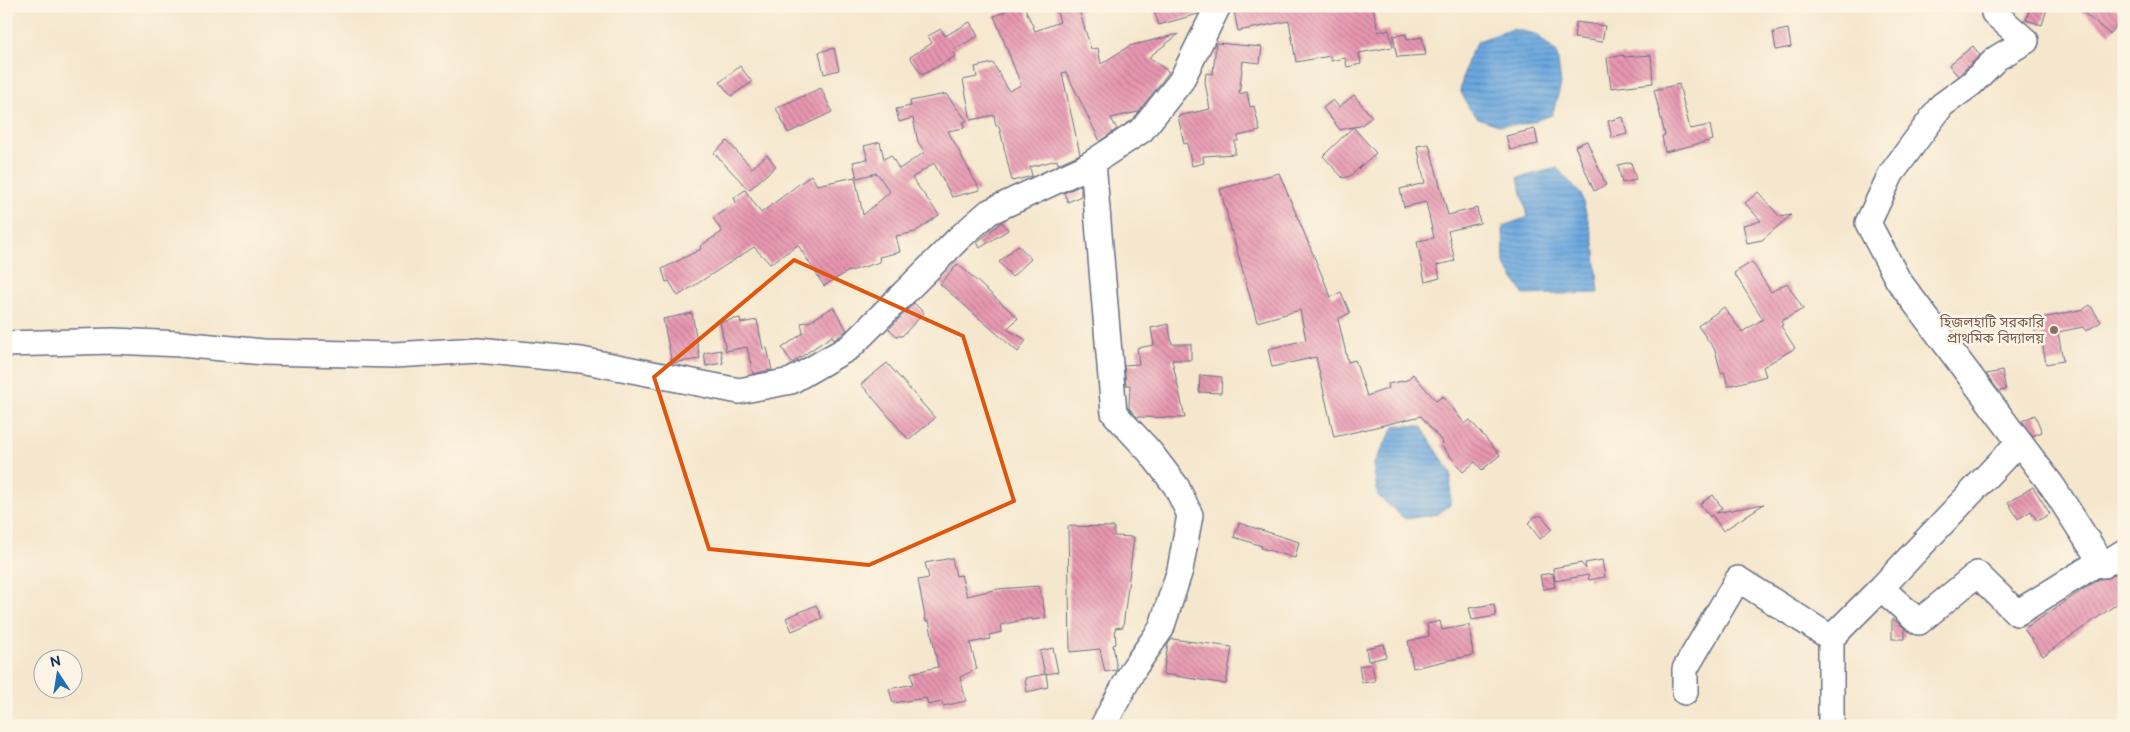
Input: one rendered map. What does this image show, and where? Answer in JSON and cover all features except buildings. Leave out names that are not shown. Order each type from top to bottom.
[{"type":"street","points":[[6,344],[113,341],[181,344],[263,352],[394,355],[478,350],[581,360],[739,391],[791,381],[850,347],[959,238],[989,212],[1093,162],[1142,130],[1181,82],[1218,6]]},
{"type":"street","points":[[1998,6],[1994,13],[2026,41],[1997,58],[1971,84],[1942,105],[1891,174],[1868,223],[1898,280],[2053,487],[2103,566]]},
{"type":"street","points":[[1093,162],[1114,412],[1150,452],[1176,486],[1190,515],[1180,570],[1160,629],[1134,668],[1103,726]]},
{"type":"street","points":[[1831,726],[1831,638],[2019,442]]},
{"type":"street","points":[[1881,588],[1919,622],[1976,574],[2016,614],[2096,564],[2103,566],[2124,552]]},
{"type":"street","points":[[1685,692],[1685,669],[1738,579],[1831,638]]},
{"type":"highlighted area","points":[[794,260],[963,336],[1014,501],[869,565],[709,549],[654,377]]},
{"type":"water","points":[[1512,29],[1536,34],[1557,53],[1561,85],[1552,115],[1523,125],[1498,125],[1478,118],[1469,108],[1460,90],[1467,60],[1478,41]]},
{"type":"water","points":[[1557,168],[1581,194],[1594,243],[1599,293],[1524,295],[1504,264],[1503,226],[1528,217],[1518,178]]},
{"type":"water","points":[[1395,425],[1421,426],[1451,473],[1450,505],[1438,514],[1405,519],[1378,496],[1373,465]]},
{"type":"place","name":"হিজলহাটি সরকারি প্রাথমিক বিদ্যালয়","points":[[2054,330]]}]
